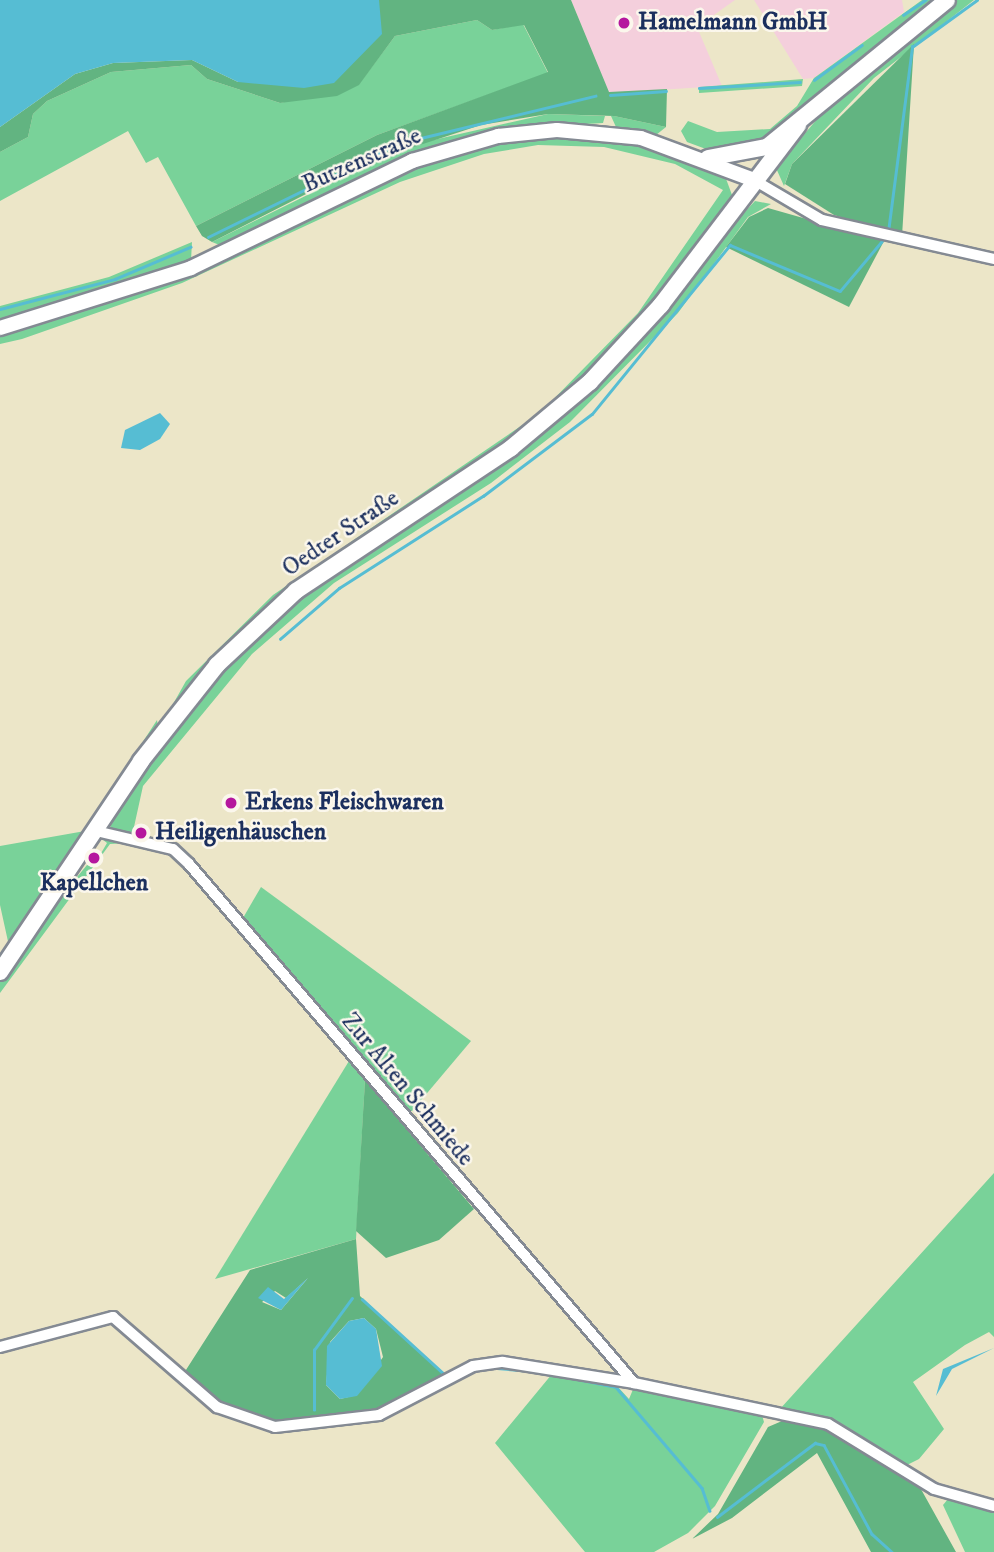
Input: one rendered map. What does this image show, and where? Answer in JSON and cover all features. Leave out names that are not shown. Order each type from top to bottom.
[{"type":"main road","points":[[708,158],[747,155],[798,125],[873,56],[947,0]]},
{"type":"main road","name":"Oedter Straße","points":[[0,972],[162,732],[244,637],[313,578],[511,448],[567,404],[661,305],[760,184],[798,125]]},
{"type":"street","name":"Butzenstraße","points":[[0,328],[191,268],[402,165],[498,136],[607,132],[708,158],[760,184]]},
{"type":"street","points":[[760,184],[822,220],[994,259]]},
{"type":"street","name":"Zur Alten Schmiede","points":[[96,831],[173,849],[189,864],[634,1383]]},
{"type":"street","points":[[0,1347],[113,1317],[217,1407],[275,1427],[379,1415],[473,1366],[503,1362],[634,1383],[828,1424],[934,1489],[994,1506]]},
{"type":"shaded area","points":[[571,0],[735,0],[697,27],[722,86],[609,93]]},
{"type":"shaded area","points":[[754,0],[902,0],[904,12],[814,78],[803,79]]},
{"type":"green space","points":[[379,0],[571,0],[609,92],[667,89],[666,127],[614,116],[548,114],[481,125],[371,161],[212,242],[202,236],[196,226],[377,135],[548,72],[524,25],[492,30],[477,20],[395,36],[359,85],[337,96],[280,103],[207,79],[191,65],[111,72],[47,101],[33,114],[28,137],[0,152],[0,127],[75,74],[113,63],[192,60],[238,82]]},
{"type":"green space","points":[[922,0],[938,0],[860,58],[772,138],[714,152],[687,142],[681,131],[688,121],[717,132],[770,129],[797,106],[814,78]]},
{"type":"green space","points":[[956,0],[974,0],[874,78],[792,164],[784,186],[776,168],[828,106]]},
{"type":"green space","points":[[477,20],[492,30],[523,24],[548,73],[377,135],[196,226],[158,157],[146,163],[128,131],[0,201],[0,152],[28,137],[33,114],[47,101],[111,72],[191,65],[207,79],[280,103],[359,84],[395,36]]},
{"type":"green space","points":[[914,44],[902,236],[834,215],[785,184],[792,164]]},
{"type":"green space","points":[[803,79],[802,86],[699,93],[699,87]]},
{"type":"green space","points":[[548,114],[605,116],[603,123],[498,129],[441,145],[222,246],[212,242],[407,146]]},
{"type":"green space","points":[[611,116],[666,127],[656,135],[616,127]]},
{"type":"green space","points":[[539,136],[641,143],[725,176],[732,195],[662,292],[559,403],[507,445],[275,601],[164,720],[186,681],[273,595],[540,413],[638,313],[723,190],[675,164],[604,147],[538,145],[484,154],[400,182],[182,283],[22,339],[0,344],[0,334],[200,273],[350,194],[443,156]]},
{"type":"green space","points":[[755,201],[771,204],[748,217],[678,313],[570,422],[491,483],[334,583],[252,654],[143,786],[132,836],[113,832],[108,821],[125,793],[212,678],[287,604],[527,444]]},
{"type":"green space","points":[[768,208],[884,241],[849,307],[726,247],[749,217]]},
{"type":"green space","points":[[192,242],[191,261],[0,324],[0,306],[109,277]]},
{"type":"green space","points":[[157,720],[158,727],[0,963],[9,946],[0,905],[0,846],[85,831]]},
{"type":"green space","points":[[102,839],[128,843],[110,844],[0,993],[0,980],[62,895],[87,865],[93,867],[107,843]]},
{"type":"green space","points":[[261,887],[471,1041],[412,1111],[403,1113],[243,918]]},
{"type":"green space","points":[[349,1061],[365,1080],[356,1239],[215,1279]]},
{"type":"green space","points":[[365,1080],[474,1209],[439,1240],[386,1258],[356,1231]]},
{"type":"green space","points":[[994,1173],[994,1337],[989,1332],[965,1345],[913,1382],[944,1429],[919,1459],[905,1466],[829,1421],[780,1409]]},
{"type":"green space","points":[[356,1239],[360,1296],[445,1376],[375,1412],[275,1423],[219,1404],[184,1373],[250,1270]],"holes":[[[308,1278],[281,1310],[262,1302],[275,1291],[286,1298]],[[364,1318],[376,1329],[383,1357],[357,1395],[340,1399],[326,1385],[330,1342],[349,1321]]]},
{"type":"green space","points":[[552,1374],[617,1386],[629,1399],[634,1387],[761,1412],[764,1422],[715,1506],[688,1533],[654,1552],[585,1552],[495,1443]]},
{"type":"green space","points":[[789,1418],[826,1427],[917,1482],[956,1552],[871,1552],[817,1453],[732,1518],[692,1539],[718,1514],[768,1427]]},
{"type":"green space","points":[[948,1499],[994,1508],[994,1552],[965,1552],[943,1505]]},
{"type":"water","points":[[0,0],[379,0],[382,34],[334,83],[304,88],[238,82],[192,60],[113,63],[75,74],[0,127]]},
{"type":"water","points":[[160,413],[170,424],[160,439],[140,450],[121,448],[125,430]]},
{"type":"water","points":[[308,1278],[281,1310],[258,1298],[268,1287],[284,1299]]},
{"type":"water","points":[[364,1318],[376,1329],[382,1366],[357,1396],[340,1399],[326,1385],[327,1346],[349,1321]]},
{"type":"water","points":[[994,1348],[952,1369],[936,1396],[943,1369]]},
{"type":"waterway","points":[[903,15],[925,0]]},
{"type":"waterway","points":[[888,232],[912,47],[977,0]]},
{"type":"waterway","points":[[814,80],[862,45]]},
{"type":"waterway","points":[[699,88],[800,82]]},
{"type":"waterway","points":[[610,95],[666,91]]},
{"type":"waterway","points":[[208,237],[400,143],[595,96]]},
{"type":"waterway","points":[[280,639],[339,588],[483,496],[592,414],[730,245],[840,291],[882,241]]},
{"type":"waterway","points":[[0,309],[115,279],[190,247]]},
{"type":"waterway","points":[[314,1410],[314,1350],[352,1298]]},
{"type":"waterway","points":[[362,1299],[443,1373]]},
{"type":"waterway","points":[[497,1368],[522,1370]]},
{"type":"waterway","points":[[567,1377],[616,1387],[702,1488],[710,1511]]},
{"type":"waterway","points":[[717,1517],[815,1443],[824,1445],[872,1534],[892,1552]]},
{"type":"place","name":"Hamelmann GmbH","points":[[624,23]]},
{"type":"place","name":"Erkens Fleischwaren","points":[[231,803]]},
{"type":"place","name":"Heiligenhäuschen","points":[[141,833]]},
{"type":"place","name":"Kapellchen","points":[[94,858]]}]
